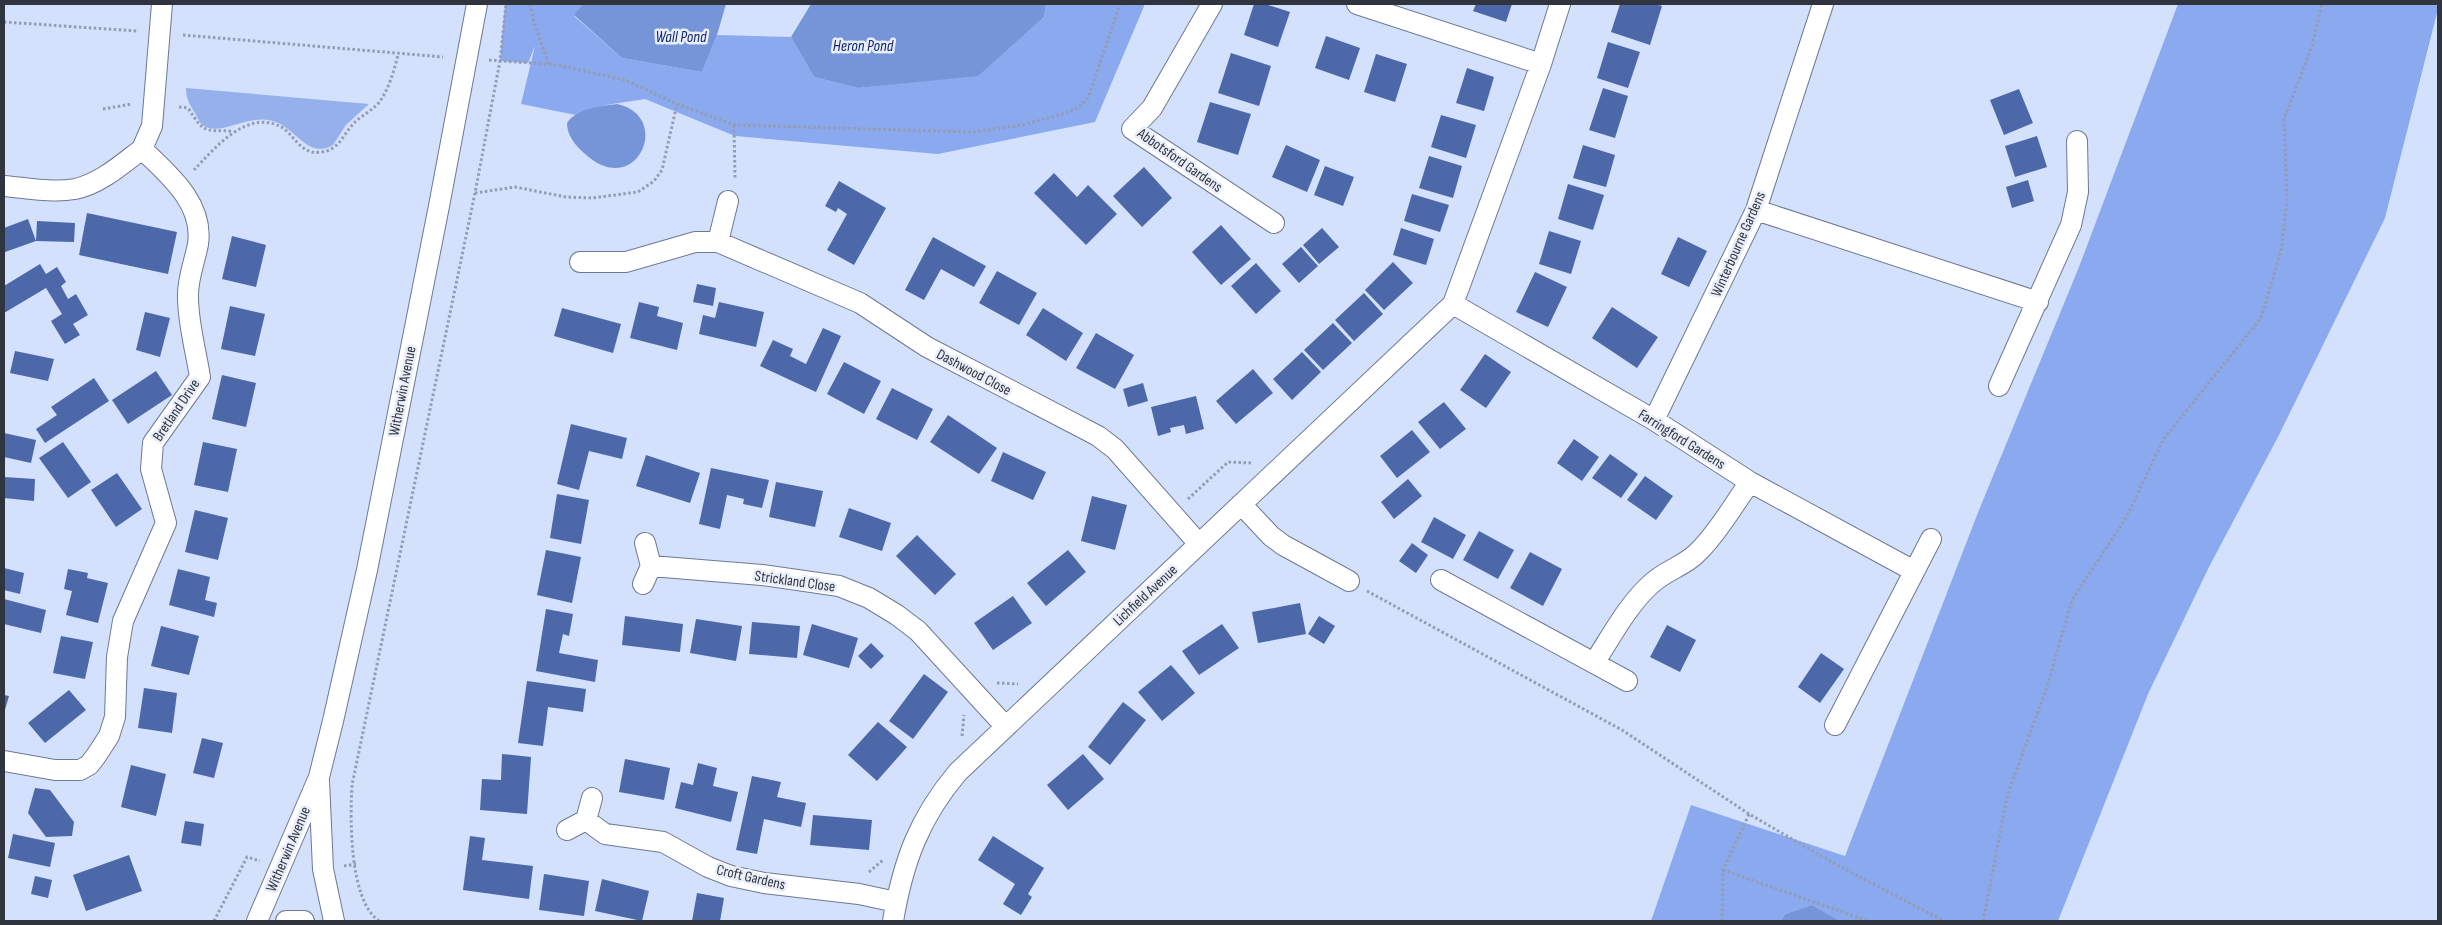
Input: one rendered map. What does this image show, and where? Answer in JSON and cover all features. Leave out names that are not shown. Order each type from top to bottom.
[{"type":"street","points":[[4,186],[54,190],[76,189],[100,179],[142,149],[152,126],[162,4]]},
{"type":"street","name":"Witherwin Avenue","points":[[258,921],[319,777],[367,570],[440,206],[477,4]]},
{"type":"street","name":"Abbotsford Gardens","points":[[1212,4],[1152,108],[1132,129],[1274,223]]},
{"type":"street","points":[[1357,4],[1541,64]]},
{"type":"street","points":[[1453,304],[1541,64],[1560,4]]},
{"type":"street","name":"Winterbourne Gardens","points":[[1654,420],[1756,210],[1823,4]]},
{"type":"street","points":[[1999,386],[2071,225],[2078,192],[2077,141]]},
{"type":"street","name":"Bretland Drive","points":[[4,761],[55,770],[80,770],[89,765],[106,742],[115,717],[117,656],[124,620],[166,524],[151,469],[153,443],[200,377],[188,296],[198,242],[196,219],[179,186],[142,149]]},
{"type":"street","points":[[718,242],[728,201]]},
{"type":"street","points":[[1756,210],[2038,302]]},
{"type":"street","name":"Dashwood Close","points":[[580,262],[626,262],[695,242],[718,242],[860,303],[927,347],[1098,436],[1115,449],[1199,544]]},
{"type":"street","name":"Farringford Gardens","points":[[1453,304],[1654,420],[1750,482],[1914,571]]},
{"type":"street","name":"Lichfield Avenue","points":[[895,912],[906,858],[916,835],[937,799],[958,772],[1453,304]]},
{"type":"street","points":[[1594,663],[1649,585],[1662,575],[1686,563],[1701,550],[1750,482]]},
{"type":"street","points":[[1241,504],[1271,536],[1283,545],[1349,582]]},
{"type":"street","points":[[1836,725],[1931,539]]},
{"type":"street","points":[[643,584],[651,566],[645,543]]},
{"type":"street","name":"Strickland Close","points":[[651,566],[762,575],[839,586],[869,598],[897,615],[918,631],[1006,727]]},
{"type":"street","points":[[1441,580],[1626,681]]},
{"type":"street","name":"Witherwin Avenue","points":[[319,777],[323,869],[334,921]]},
{"type":"street","points":[[567,830],[586,820],[592,798]]},
{"type":"street","name":"Croft Gardens","points":[[586,820],[606,834],[663,842],[708,867],[731,876],[764,883],[858,894],[895,912]]},
{"type":"street","points":[[286,921],[304,921]]},
{"type":"path","points":[[379,921],[372,916],[366,906],[359,886],[351,840],[352,785],[475,193],[500,61],[506,4]]},
{"type":"path","points":[[530,4],[534,22],[549,65]]},
{"type":"path","points":[[483,59],[549,65],[625,80],[677,104],[734,125],[973,132],[1022,125],[1078,108],[1088,98],[1113,19],[1120,4]]},
{"type":"path","points":[[1983,921],[2008,793],[2046,690],[2072,600],[2126,518],[2162,440],[2261,318],[2282,251],[2286,200],[2284,119],[2312,46],[2322,4]]},
{"type":"path","points":[[4,22],[144,32]]},
{"type":"path","points":[[185,35],[398,55],[447,57]]},
{"type":"path","points":[[188,176],[214,148],[234,131],[245,125],[274,124],[284,129],[302,147],[312,152],[330,149],[337,144],[353,124],[381,101],[390,84],[398,55]]},
{"type":"path","points":[[103,109],[136,103]]},
{"type":"path","points":[[475,193],[515,187],[566,196],[592,198],[638,192],[654,181],[662,170],[677,104]]},
{"type":"path","points":[[179,107],[188,108],[201,128],[206,131],[234,131]]},
{"type":"path","points":[[728,201],[735,189],[734,125]]},
{"type":"path","points":[[1182,504],[1228,462],[1256,463]]},
{"type":"path","points":[[1349,582],[1622,730],[1750,814],[1836,865],[1944,921]]},
{"type":"path","points":[[1722,921],[1723,870],[1750,814]]},
{"type":"path","points":[[214,921],[248,857]]},
{"type":"path","points":[[1723,870],[1868,921]]},
{"type":"shaded area","points":[[505,4],[583,4],[574,16],[622,58],[702,72],[717,35],[791,37],[814,77],[858,88],[978,75],[1044,17],[1046,4],[1145,4],[1095,122],[938,154],[735,136],[645,99],[606,105],[576,115],[521,104],[535,46],[528,63],[500,61]]},
{"type":"shaded area","points":[[2178,4],[2438,4],[2438,9],[2385,218],[2279,435],[2209,567],[2148,694],[2058,921],[1840,921],[1812,905],[1785,914],[1781,921],[1651,921],[1691,805],[1845,856],[1979,510],[2079,267]]},
{"type":"shaded area","points":[[186,88],[369,104],[346,125],[333,145],[317,149],[304,142],[285,127],[268,120],[249,121],[213,129],[206,127],[201,123],[190,104]]},
{"type":"water","name":"Wall Pond","points":[[583,4],[726,4],[717,35],[702,72],[622,58],[574,15]]},
{"type":"water","name":"Heron Pond","points":[[811,4],[1046,4],[1044,17],[978,76],[858,88],[814,77],[791,37]]},
{"type":"water","points":[[617,104],[634,112],[643,124],[645,138],[641,151],[632,162],[619,168],[603,165],[584,153],[572,140],[568,132],[567,123],[576,114],[583,111]]},
{"type":"water","points":[[1812,905],[1840,921],[1781,921],[1785,914]]},
{"type":"building","points":[[1254,4],[1265,4],[1290,12],[1278,47],[1244,35]]},
{"type":"building","points":[[1476,4],[1512,4],[1506,22],[1473,11]]},
{"type":"building","points":[[1620,4],[1655,4],[1662,6],[1650,45],[1611,32]]},
{"type":"building","points":[[1326,36],[1360,48],[1349,80],[1315,68]]},
{"type":"building","points":[[1608,42],[1640,52],[1628,88],[1597,78]]},
{"type":"building","points":[[1231,53],[1271,66],[1259,106],[1218,93]]},
{"type":"building","points":[[1376,54],[1407,64],[1395,102],[1364,92]]},
{"type":"building","points":[[1467,68],[1494,77],[1484,111],[1456,103]]},
{"type":"building","points":[[1603,88],[1628,96],[1615,138],[1589,130]]},
{"type":"building","points":[[2019,89],[2033,123],[2004,135],[1990,100]]},
{"type":"building","points":[[1210,102],[1251,114],[1238,155],[1197,142]]},
{"type":"building","points":[[1441,115],[1476,125],[1466,158],[1431,147]]},
{"type":"building","points":[[2037,136],[2047,167],[2015,177],[2005,146]]},
{"type":"building","points":[[1286,145],[1320,160],[1307,192],[1272,177]]},
{"type":"building","points":[[1583,145],[1615,155],[1606,187],[1573,178]]},
{"type":"building","points":[[1429,156],[1462,166],[1453,198],[1419,188]]},
{"type":"building","points":[[1325,166],[1354,177],[1343,206],[1314,195]]},
{"type":"building","points":[[1144,167],[1172,198],[1142,227],[1113,196]]},
{"type":"building","points":[[1054,173],[1077,197],[1088,185],[1117,214],[1086,245],[1034,193]]},
{"type":"building","points":[[2028,180],[2034,201],[2012,208],[2006,187]]},
{"type":"building","points":[[839,181],[886,208],[854,265],[827,250],[847,214],[838,208],[836,212],[825,206]]},
{"type":"building","points":[[1568,184],[1604,195],[1593,230],[1558,219]]},
{"type":"building","points":[[1412,194],[1449,205],[1440,232],[1404,221]]},
{"type":"building","points":[[87,213],[177,232],[168,274],[79,255]]},
{"type":"building","points":[[28,219],[36,241],[5,252],[4,228]]},
{"type":"building","points":[[37,221],[75,223],[74,242],[36,241]]},
{"type":"building","points":[[1221,225],[1251,259],[1221,285],[1192,252]]},
{"type":"building","points":[[1322,228],[1339,247],[1319,264],[1303,245]]},
{"type":"building","points":[[1401,228],[1434,239],[1426,265],[1393,255]]},
{"type":"building","points":[[1549,231],[1581,241],[1571,274],[1539,264]]},
{"type":"building","points":[[232,236],[266,245],[256,287],[222,279]]},
{"type":"building","points":[[933,237],[986,266],[974,287],[941,269],[924,300],[905,290]]},
{"type":"building","points":[[1678,237],[1707,251],[1689,287],[1661,274]]},
{"type":"building","points":[[1301,247],[1318,266],[1299,283],[1282,264]]},
{"type":"building","points":[[1393,262],[1413,283],[1384,310],[1365,290]]},
{"type":"building","points":[[1256,263],[1281,291],[1256,314],[1231,286]]},
{"type":"building","points":[[40,264],[46,274],[57,267],[66,282],[61,286],[68,299],[76,294],[88,315],[73,324],[80,335],[65,344],[51,321],[62,314],[46,288],[4,313],[4,286]]},
{"type":"building","points":[[997,271],[1037,293],[1019,325],[979,303]]},
{"type":"building","points":[[1535,272],[1567,287],[1548,327],[1516,312]]},
{"type":"building","points":[[697,284],[716,288],[713,306],[693,302]]},
{"type":"building","points":[[1364,293],[1383,314],[1354,341],[1335,320]]},
{"type":"building","points":[[639,302],[659,307],[657,316],[683,323],[677,350],[630,338]]},
{"type":"building","points":[[719,302],[764,312],[756,347],[699,334],[703,315],[715,318]]},
{"type":"building","points":[[230,306],[265,314],[255,356],[221,349]]},
{"type":"building","points":[[1612,307],[1658,337],[1637,368],[1592,338]]},
{"type":"building","points":[[562,308],[621,324],[613,353],[554,336]]},
{"type":"building","points":[[1043,308],[1083,333],[1066,361],[1026,335]]},
{"type":"building","points":[[145,312],[170,318],[160,357],[136,350]]},
{"type":"building","points":[[1333,323],[1352,343],[1323,370],[1304,350]]},
{"type":"building","points":[[823,328],[841,336],[816,392],[760,366],[773,340],[793,349],[790,356],[806,364]]},
{"type":"building","points":[[1096,333],[1134,355],[1115,389],[1076,368]]},
{"type":"building","points":[[15,351],[54,359],[48,381],[10,373]]},
{"type":"building","points":[[1302,352],[1321,372],[1292,400],[1273,379]]},
{"type":"building","points":[[1485,354],[1511,372],[1486,408],[1460,390]]},
{"type":"building","points":[[844,362],[881,381],[864,414],[827,394]]},
{"type":"building","points":[[1253,369],[1273,393],[1236,424],[1216,401]]},
{"type":"building","points":[[156,371],[172,395],[128,424],[112,400]]},
{"type":"building","points":[[222,375],[256,383],[246,427],[212,419]]},
{"type":"building","points":[[94,378],[109,401],[45,443],[36,429],[57,415],[51,407]]},
{"type":"building","points":[[1143,383],[1148,401],[1128,407],[1123,389]]},
{"type":"building","points":[[892,388],[933,409],[917,440],[876,419]]},
{"type":"building","points":[[1196,396],[1204,429],[1186,434],[1184,425],[1170,428],[1171,432],[1158,436],[1151,407]]},
{"type":"building","points":[[1444,402],[1466,429],[1440,449],[1418,422]]},
{"type":"building","points":[[948,415],[997,448],[979,474],[930,442]]},
{"type":"building","points":[[571,424],[627,438],[622,459],[589,451],[579,490],[557,484]]},
{"type":"building","points":[[1412,430],[1430,452],[1397,478],[1380,456]]},
{"type":"building","points":[[4,433],[36,440],[31,463],[4,457]]},
{"type":"building","points":[[1574,439],[1599,457],[1582,481],[1557,463]]},
{"type":"building","points":[[63,442],[91,482],[68,498],[39,458]]},
{"type":"building","points":[[203,442],[237,449],[228,492],[194,485]]},
{"type":"building","points":[[1003,452],[1046,472],[1033,500],[991,481]]},
{"type":"building","points":[[1610,454],[1638,474],[1621,498],[1592,478]]},
{"type":"building","points":[[646,455],[700,473],[690,503],[636,486]]},
{"type":"building","points":[[711,468],[769,480],[762,508],[743,504],[744,499],[727,495],[720,529],[699,524]]},
{"type":"building","points":[[117,473],[142,509],[116,527],[91,490]]},
{"type":"building","points":[[1645,476],[1673,496],[1656,520],[1627,500]]},
{"type":"building","points":[[4,477],[35,479],[34,501],[4,498]]},
{"type":"building","points":[[1408,479],[1422,496],[1394,519],[1381,502]]},
{"type":"building","points":[[776,482],[823,491],[815,527],[769,517]]},
{"type":"building","points":[[557,494],[589,500],[581,544],[550,538]]},
{"type":"building","points":[[1092,496],[1127,505],[1115,550],[1081,541]]},
{"type":"building","points":[[849,508],[891,523],[882,551],[839,537]]},
{"type":"building","points":[[195,510],[228,518],[218,560],[185,552]]},
{"type":"building","points":[[1434,517],[1466,535],[1453,559],[1421,542]]},
{"type":"building","points":[[1479,531],[1514,550],[1498,579],[1463,560]]},
{"type":"building","points":[[917,535],[956,574],[935,595],[896,556]]},
{"type":"building","points":[[1412,543],[1428,555],[1416,573],[1399,561]]},
{"type":"building","points":[[546,550],[581,557],[572,603],[537,595]]},
{"type":"building","points":[[1068,550],[1086,572],[1046,606],[1027,583]]},
{"type":"building","points":[[1530,552],[1562,569],[1543,606],[1510,588]]},
{"type":"building","points":[[4,568],[24,573],[20,594],[4,590]]},
{"type":"building","points":[[68,569],[88,573],[87,578],[108,583],[98,623],[66,615],[72,591],[64,589]]},
{"type":"building","points":[[178,569],[210,577],[205,600],[217,603],[214,617],[169,605]]},
{"type":"building","points":[[1013,596],[1032,623],[993,650],[974,623]]},
{"type":"building","points":[[4,599],[46,610],[41,633],[4,624]]},
{"type":"building","points":[[1300,603],[1306,634],[1258,643],[1252,612]]},
{"type":"building","points":[[546,609],[573,614],[569,636],[563,634],[559,653],[598,660],[595,682],[536,671]]},
{"type":"building","points":[[625,616],[683,624],[680,652],[622,645]]},
{"type":"building","points":[[1319,616],[1335,626],[1324,644],[1308,634]]},
{"type":"building","points":[[696,619],[742,626],[736,661],[690,653]]},
{"type":"building","points":[[752,622],[800,626],[797,658],[749,654]]},
{"type":"building","points":[[812,624],[858,638],[849,668],[803,655]]},
{"type":"building","points":[[1222,624],[1239,648],[1199,675],[1182,651]]},
{"type":"building","points":[[1667,625],[1696,640],[1680,672],[1650,657]]},
{"type":"building","points":[[161,626],[199,636],[189,675],[151,666]]},
{"type":"building","points":[[61,636],[93,642],[85,679],[53,673]]},
{"type":"building","points":[[871,643],[884,656],[871,669],[858,656]]},
{"type":"building","points":[[1821,653],[1844,669],[1820,703],[1798,687]]},
{"type":"building","points":[[1171,665],[1195,693],[1162,721],[1138,692]]},
{"type":"building","points":[[924,674],[948,692],[913,739],[889,721]]},
{"type":"building","points":[[527,681],[586,689],[583,712],[548,707],[543,746],[518,743]]},
{"type":"building","points":[[144,688],[177,693],[172,733],[138,728]]},
{"type":"building","points":[[69,690],[86,710],[45,743],[28,723]]},
{"type":"building","points":[[4,695],[9,696],[4,713]]},
{"type":"building","points":[[1123,702],[1146,720],[1110,765],[1088,747]]},
{"type":"building","points":[[878,722],[907,747],[877,781],[848,755]]},
{"type":"building","points":[[202,738],[223,743],[214,778],[193,773]]},
{"type":"building","points":[[502,754],[531,757],[527,814],[480,810],[482,779],[501,780]]},
{"type":"building","points":[[1083,754],[1104,779],[1068,810],[1047,785]]},
{"type":"building","points":[[625,759],[670,768],[664,800],[619,792]]},
{"type":"building","points":[[698,763],[717,768],[713,786],[738,792],[731,822],[675,808],[681,782],[693,785]]},
{"type":"building","points":[[131,765],[166,774],[156,816],[121,807]]},
{"type":"building","points":[[752,776],[781,782],[777,797],[806,803],[801,827],[764,819],[757,854],[736,850]]},
{"type":"building","points":[[35,788],[50,790],[74,822],[72,836],[46,837],[28,813]]},
{"type":"building","points":[[813,815],[872,820],[869,850],[810,845]]},
{"type":"building","points":[[185,821],[204,824],[201,846],[181,843]]},
{"type":"building","points":[[13,834],[55,843],[50,867],[8,858]]},
{"type":"building","points":[[470,836],[485,838],[482,860],[533,866],[529,899],[463,890]]},
{"type":"building","points":[[993,836],[1044,868],[1028,894],[1032,897],[1021,915],[1003,904],[1015,884],[978,860]]},
{"type":"building","points":[[129,855],[142,891],[86,911],[73,875]]},
{"type":"building","points":[[544,874],[589,881],[584,916],[539,910]]},
{"type":"building","points":[[35,876],[52,880],[48,898],[31,894]]},
{"type":"building","points":[[602,879],[649,891],[642,921],[595,911]]},
{"type":"building","points":[[697,893],[724,898],[720,921],[692,921]]}]
